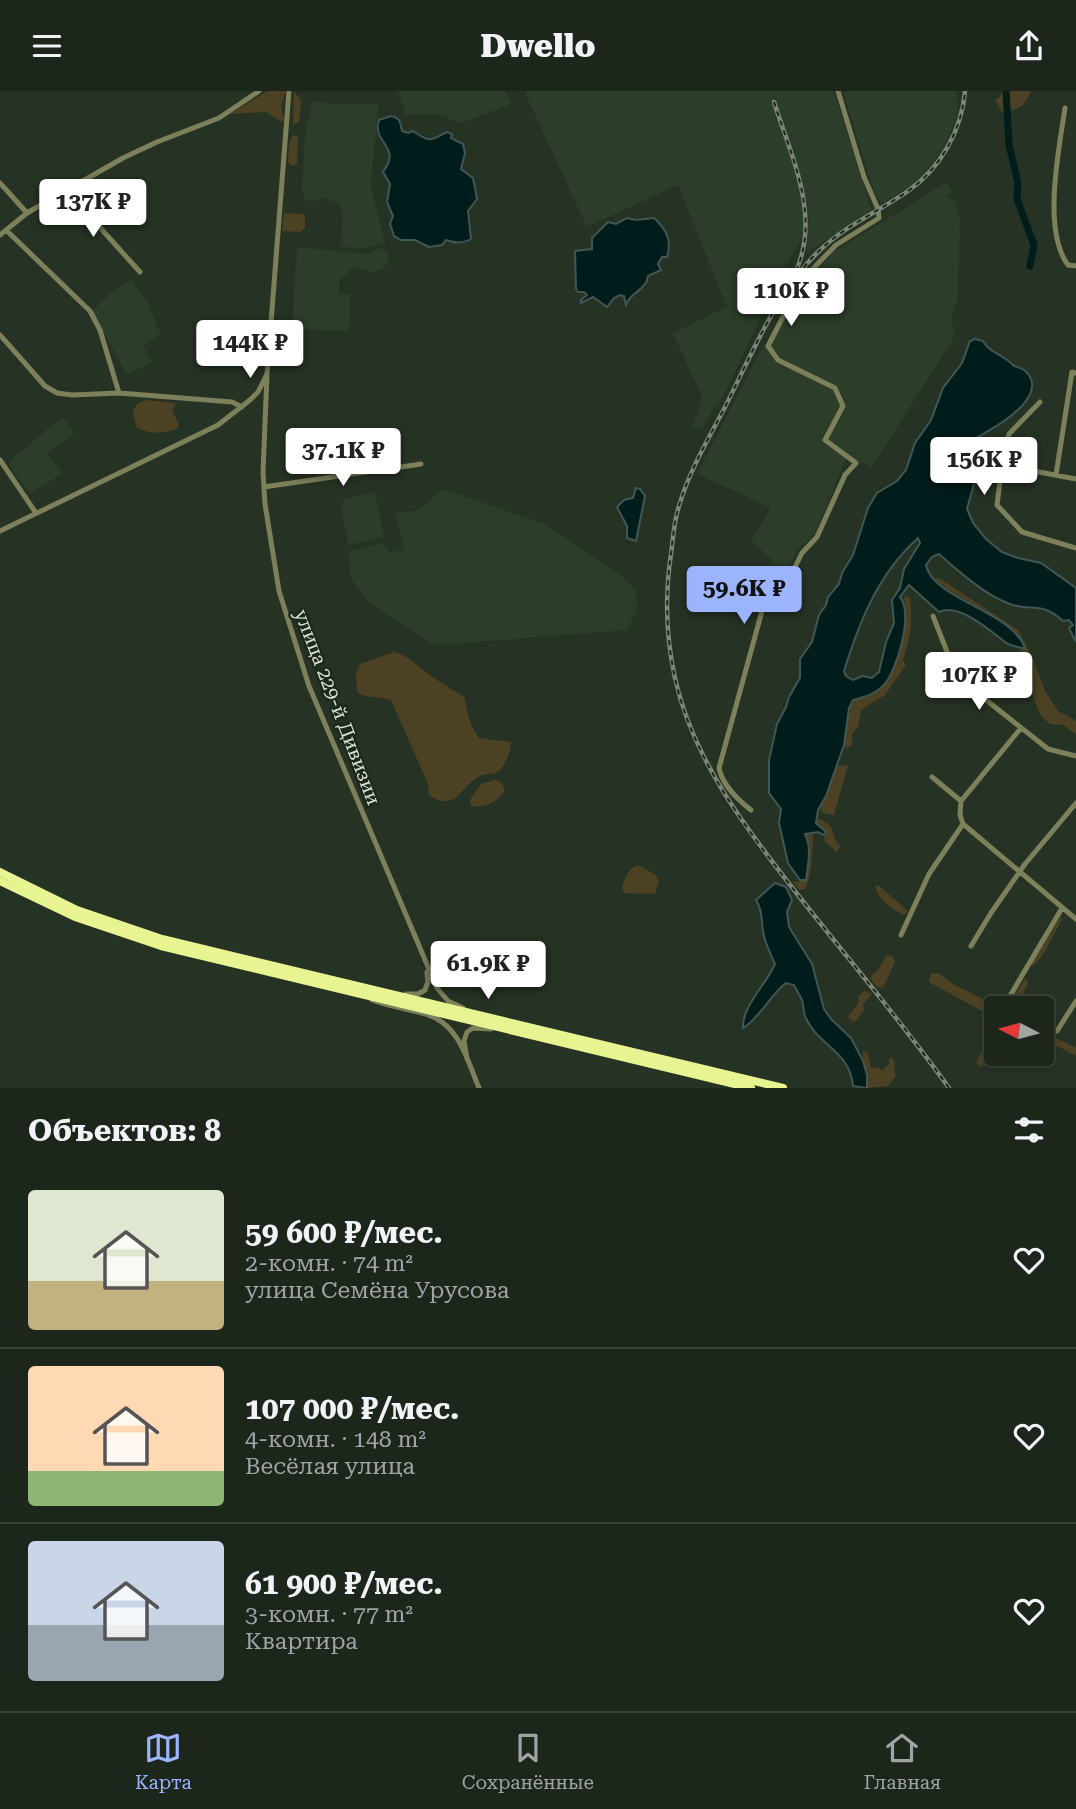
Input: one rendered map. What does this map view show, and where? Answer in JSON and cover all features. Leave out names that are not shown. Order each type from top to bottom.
[{"type":"highway","points":[[0,872],[57,902],[118,926],[255,962],[783,1088]]},
{"type":"highway","points":[[0,881],[75,917],[138,940],[751,1088]]},
{"type":"street","points":[[119,393],[100,330],[90,311],[3,233],[27,213],[73,187],[157,142],[219,118],[259,91]]},
{"type":"street","name":"улица 229-й Дивизии","points":[[289,91],[265,414],[264,487],[279,591],[309,686],[437,988],[448,1001],[462,1008],[557,1034]]},
{"type":"street","points":[[751,810],[739,801],[720,774],[719,768],[762,611],[789,581],[802,552],[817,537],[845,475],[856,463],[825,440],[843,406],[835,388],[778,360],[768,346],[802,280],[836,245],[879,218],[838,91]]},
{"type":"street","points":[[1065,108],[1054,186],[1058,249],[1068,265],[1076,266]]},
{"type":"street","points":[[0,183],[27,213]]},
{"type":"street","points":[[73,187],[103,231],[140,272]]},
{"type":"street","points":[[0,335],[45,386],[57,394],[119,393],[232,402],[242,407]]},
{"type":"street","points":[[1056,475],[1074,373]]},
{"type":"street","points":[[0,531],[218,425],[258,392],[267,374]]},
{"type":"street","points":[[258,392],[265,403],[265,414]]},
{"type":"street","points":[[250,400],[262,403],[265,414]]},
{"type":"street","points":[[1040,403],[1009,434],[997,505],[1022,532],[1076,548]]},
{"type":"street","points":[[0,460],[36,513]]},
{"type":"street","points":[[264,487],[421,464]]},
{"type":"street","points":[[1002,465],[1076,479]]},
{"type":"street","points":[[933,616],[957,677],[1048,749],[1076,756]]},
{"type":"street","points":[[1021,728],[961,801],[960,815],[964,824],[1076,919]]},
{"type":"street","points":[[932,776],[961,801]]},
{"type":"street","points":[[971,946],[1025,864],[1076,803]]},
{"type":"street","points":[[901,935],[929,874],[964,824]]},
{"type":"street","points":[[1010,996],[1062,908]]},
{"type":"street","points":[[255,962],[303,970],[408,995],[421,993],[427,988],[424,959]]},
{"type":"street","points":[[355,994],[440,1019],[453,1030],[479,1088]]},
{"type":"street","points":[[1057,1031],[1076,1001]]},
{"type":"street","points":[[467,1059],[466,1034],[470,1029],[479,1027],[626,1058]]},
{"type":"shaded area","points":[[267,91],[286,91],[281,106],[284,121],[266,112],[230,114]]},
{"type":"shaded area","points":[[294,91],[301,101],[299,122],[293,125]]},
{"type":"shaded area","points":[[398,91],[505,91],[511,104],[462,123],[436,114],[406,115]]},
{"type":"shaded area","points":[[524,91],[834,91],[872,211],[806,253],[809,220],[808,209],[804,210],[804,228],[800,242],[785,268],[793,273],[784,291],[771,285],[757,304],[761,308],[759,322],[718,407],[714,407],[702,430],[693,427],[702,397],[673,333],[727,307],[678,185],[587,227]]},
{"type":"shaded area","points":[[843,91],[956,91],[958,115],[943,149],[921,180],[881,204],[871,183]]},
{"type":"shaded area","points":[[1002,91],[1031,91],[1021,107],[1002,112],[995,100],[1000,97]]},
{"type":"shaded area","points":[[312,101],[378,104],[371,187],[385,243],[361,249],[340,246],[343,215],[338,203],[324,198],[311,202],[305,199],[302,189],[306,123],[310,119]]},
{"type":"shaded area","points":[[293,135],[298,137],[297,164],[292,166],[288,163],[289,144]]},
{"type":"shaded area","points":[[947,182],[952,192],[946,196],[956,202],[960,221],[958,297],[951,319],[955,332],[953,339],[872,467],[847,456],[815,534],[798,548],[783,580],[773,561],[751,540],[771,508],[697,474],[755,361],[801,288],[834,252]]},
{"type":"shaded area","points":[[284,213],[303,214],[305,228],[300,232],[282,231]]},
{"type":"shaded area","points":[[297,247],[368,254],[379,248],[387,251],[389,260],[383,269],[375,272],[352,268],[339,281],[339,294],[350,294],[349,331],[292,329]]},
{"type":"shaded area","points":[[132,279],[148,303],[161,334],[143,345],[152,362],[127,375],[92,311],[111,293]]},
{"type":"shaded area","points":[[144,400],[176,403],[172,411],[179,424],[177,429],[157,433],[137,428],[133,413],[136,405]]},
{"type":"shaded area","points":[[62,417],[75,433],[47,453],[63,473],[30,494],[9,461]]},
{"type":"shaded area","points":[[441,491],[450,491],[547,525],[621,576],[635,590],[637,599],[636,611],[627,630],[439,645],[430,642],[369,602],[350,575],[348,551],[383,543],[389,552],[404,550],[395,512],[416,511]]},
{"type":"shaded area","points":[[375,492],[384,537],[348,545],[341,504],[345,499]]},
{"type":"shaded area","points":[[939,578],[1018,630],[1033,658],[1045,691],[1058,711],[1076,721],[1076,735],[1064,725],[1050,724],[1041,716],[1019,663],[1019,650],[1024,648],[1020,639],[999,620],[934,579]]},
{"type":"shaded area","points":[[906,595],[910,599],[911,615],[903,660],[906,665],[885,695],[861,710],[858,727],[852,734],[852,745],[846,749],[844,745],[849,708],[853,700],[871,695],[906,606]]},
{"type":"shaded area","points":[[394,652],[410,659],[465,698],[469,719],[479,738],[511,742],[507,759],[500,769],[473,780],[452,800],[438,800],[429,795],[428,784],[391,700],[357,692],[356,673],[360,664]]},
{"type":"shaded area","points":[[848,765],[834,815],[826,814],[820,810],[837,766]]},
{"type":"shaded area","points":[[495,780],[501,782],[505,790],[502,795],[486,805],[471,806],[470,800],[481,784]]},
{"type":"shaded area","points":[[819,819],[831,827],[840,846],[837,853],[824,840],[825,832],[816,823]]},
{"type":"shaded area","points":[[804,834],[813,834],[812,862],[805,889],[799,890],[793,882],[806,880],[809,851]]},
{"type":"shaded area","points":[[638,865],[656,875],[659,882],[655,894],[624,893],[622,888],[629,871]]},
{"type":"shaded area","points":[[878,885],[908,911],[904,915],[882,899],[875,886]]},
{"type":"shaded area","points":[[1061,916],[1062,919],[1043,955],[1033,966],[1031,962]]},
{"type":"shaded area","points":[[887,955],[893,957],[895,962],[883,988],[877,987],[871,975]]},
{"type":"shaded area","points":[[931,973],[938,973],[984,1000],[984,1012],[929,982]]},
{"type":"shaded area","points":[[1026,978],[1028,983],[1022,996],[1013,996]]},
{"type":"shaded area","points":[[865,991],[872,994],[863,1004],[864,1010],[856,1021],[851,1021],[848,1016],[858,1004],[859,995]]},
{"type":"shaded area","points":[[1054,1037],[1076,1048],[1076,1056],[1054,1046]]},
{"type":"shaded area","points":[[984,1046],[984,1064],[982,1067],[976,1063]]},
{"type":"shaded area","points":[[863,1051],[868,1053],[871,1068],[878,1067],[882,1071],[889,1064],[891,1057],[895,1062],[896,1076],[888,1086],[867,1088]]},
{"type":"water","points":[[391,116],[398,120],[402,131],[413,131],[430,139],[447,132],[452,134],[451,138],[463,144],[465,153],[461,169],[473,178],[477,199],[468,211],[471,239],[465,242],[446,240],[442,245],[429,247],[415,240],[401,240],[394,236],[390,224],[393,216],[387,202],[390,184],[383,172],[390,156],[378,128],[379,120]]},
{"type":"water","points":[[627,218],[654,218],[662,227],[669,246],[667,257],[662,257],[658,264],[661,270],[648,276],[644,285],[626,305],[624,296],[620,295],[607,307],[593,297],[581,303],[587,295],[576,289],[575,251],[592,249],[592,238],[608,222],[616,224]]},
{"type":"water","points":[[970,341],[983,341],[1014,366],[1024,370],[1031,379],[1032,388],[1022,406],[976,438],[972,452],[976,476],[967,509],[973,523],[986,539],[1002,552],[1041,563],[1076,588],[1076,642],[1069,628],[1073,625],[1069,620],[1063,621],[1042,609],[1016,606],[998,599],[939,554],[932,557],[926,565],[932,577],[957,597],[1006,625],[1018,636],[1025,649],[1008,644],[966,615],[947,610],[939,612],[909,585],[900,597],[904,605],[904,629],[894,668],[883,686],[872,694],[853,700],[849,708],[844,745],[826,796],[818,810],[816,823],[826,832],[824,835],[818,832],[805,834],[808,862],[806,880],[800,880],[788,863],[779,823],[781,809],[769,793],[769,760],[777,724],[800,678],[800,659],[812,642],[819,615],[828,597],[839,584],[853,555],[868,508],[877,493],[897,481],[906,470],[915,443],[931,420],[943,388],[962,363]],"holes":[[[918,538],[920,543],[904,569],[900,588],[892,600],[894,623],[879,672],[872,678],[862,676],[853,680],[846,676],[844,671],[872,599],[881,582],[904,552]]]},
{"type":"water","points":[[636,488],[645,496],[636,541],[627,538],[627,526],[617,507],[624,500],[633,498]]},
{"type":"water","points":[[775,883],[786,887],[792,900],[787,912],[789,927],[812,964],[824,1009],[851,1038],[863,1061],[867,1088],[853,1086],[846,1064],[810,1026],[794,985],[786,983],[743,1028],[750,1004],[775,964],[765,939],[761,912],[756,900]]},
{"type":"waterway","points":[[1006,91],[1009,145],[1018,183],[1017,199],[1034,245],[1030,266]]},
{"type":"railway","points":[[949,1088],[779,870],[741,819],[708,766],[683,708],[675,678],[668,632],[667,600],[674,530],[683,493],[777,305],[804,267],[829,242],[908,191],[930,172],[954,134],[965,91]]},
{"type":"railway","points":[[774,102],[795,164],[805,207],[806,229],[796,271]]}]
